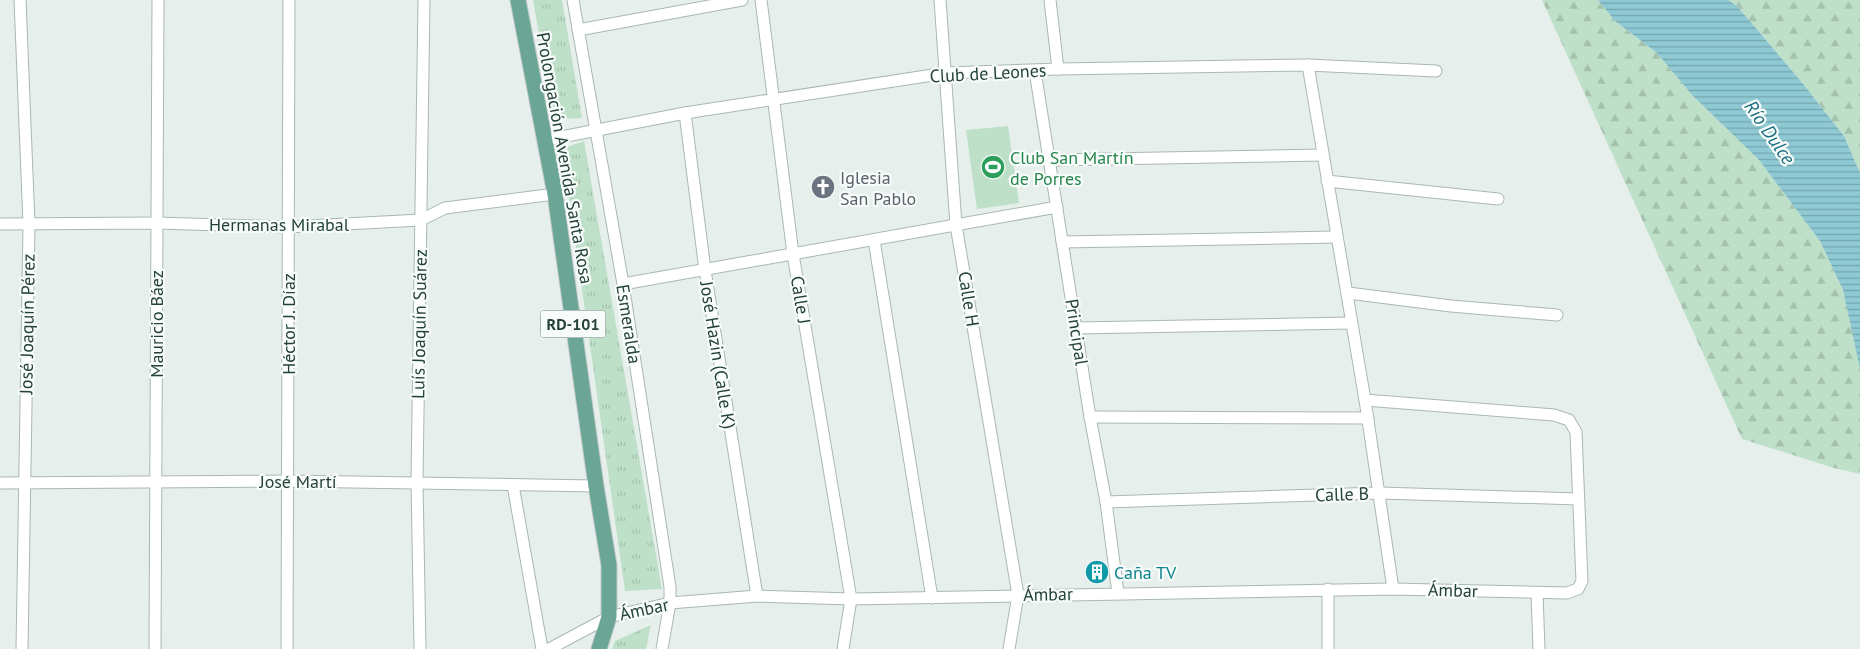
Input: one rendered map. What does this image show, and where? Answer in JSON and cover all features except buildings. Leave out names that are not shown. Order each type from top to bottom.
[{"type":"main road","name":"Prolongación Avenida Santa Rosa","points":[[518,0],[555,194],[609,565],[610,617],[599,649]]},
{"type":"street","name":"José Joaquín Pérez","points":[[20,0],[29,224],[22,649]]},
{"type":"street","name":"Mauricio Báez","points":[[155,649],[158,0]]},
{"type":"street","name":"Héctor J. Díaz","points":[[287,649],[289,0]]},
{"type":"street","name":"Luís Joaquín Suárez","points":[[420,649],[417,482],[424,0]]},
{"type":"street","name":"Esmeralda","points":[[573,0],[623,284],[670,587],[670,603],[662,649]]},
{"type":"street","points":[[675,0],[677,12]]},
{"type":"street","points":[[578,30],[742,0]]},
{"type":"street","name":"Calle J","points":[[761,0],[793,254],[851,599],[843,649]]},
{"type":"street","name":"Calle H","points":[[940,0],[956,225],[1018,595],[1009,649]]},
{"type":"street","points":[[1050,0],[1058,69]]},
{"type":"street","name":"Club de Leones","points":[[546,140],[685,113],[946,73],[1058,69],[1308,65],[1436,71]]},
{"type":"street","points":[[1308,65],[1348,293],[1393,588]]},
{"type":"street","name":"Principal","points":[[1035,71],[1090,417],[1106,502],[1118,593]]},
{"type":"street","name":"José Hazin (Calle K)","points":[[685,113],[704,270],[757,596]]},
{"type":"street","points":[[1049,160],[1323,155]]},
{"type":"street","points":[[1327,181],[1498,199]]},
{"type":"street","name":"Hermanas Mirabal","points":[[0,224],[157,223],[288,227],[421,220],[445,208],[555,194]]},
{"type":"street","points":[[623,284],[1057,207]]},
{"type":"street","points":[[1062,242],[1337,237]]},
{"type":"street","points":[[874,240],[932,598]]},
{"type":"street","points":[[1348,293],[1451,306],[1557,316]]},
{"type":"street","points":[[1076,328],[1352,323]]},
{"type":"street","points":[[1365,400],[1554,415],[1569,420],[1576,432],[1578,499]]},
{"type":"street","points":[[1090,417],[1368,418]]},
{"type":"street","name":"José Martí","points":[[0,483],[288,481],[596,486]]},
{"type":"street","points":[[513,485],[542,649]]},
{"type":"street","name":"Calle B","points":[[1106,502],[1380,493],[1578,499]]},
{"type":"street","name":"Ámbar","points":[[549,649],[610,617],[670,603],[757,596],[851,599],[932,598],[1393,588],[1567,593],[1578,589],[1582,581],[1578,499]]},
{"type":"street","points":[[1328,589],[1328,649]]},
{"type":"street","points":[[1537,593],[1539,649]]},
{"type":"green space","points":[[533,0],[562,0],[582,118],[554,119]]},
{"type":"green space","points":[[1542,0],[1598,0],[1615,21],[1657,53],[1692,95],[1759,160],[1820,241],[1843,290],[1860,369],[1860,474],[1834,468],[1742,439]]},
{"type":"green space","points":[[1728,0],[1860,0],[1860,173],[1844,136],[1800,80],[1737,6]]},
{"type":"green space","name":"Club San Martín de Porres","points":[[1008,126],[1019,203],[977,209],[966,130]]},
{"type":"green space","points":[[584,141],[662,589],[625,591],[562,149]]},
{"type":"green space","points":[[651,625],[646,649],[612,649],[615,641]]},
{"type":"water","name":"Río Dulce","points":[[1598,0],[1728,0],[1737,6],[1800,80],[1844,136],[1860,173],[1860,369],[1843,290],[1820,241],[1759,160],[1692,95],[1657,53],[1615,21]]},
{"type":"place","name":"Club San Martín de Porres","points":[[993,167]]},
{"type":"place","name":"Iglesia San Pablo","points":[[823,187]]},
{"type":"place","name":"Caña TV","points":[[1097,572]]}]
